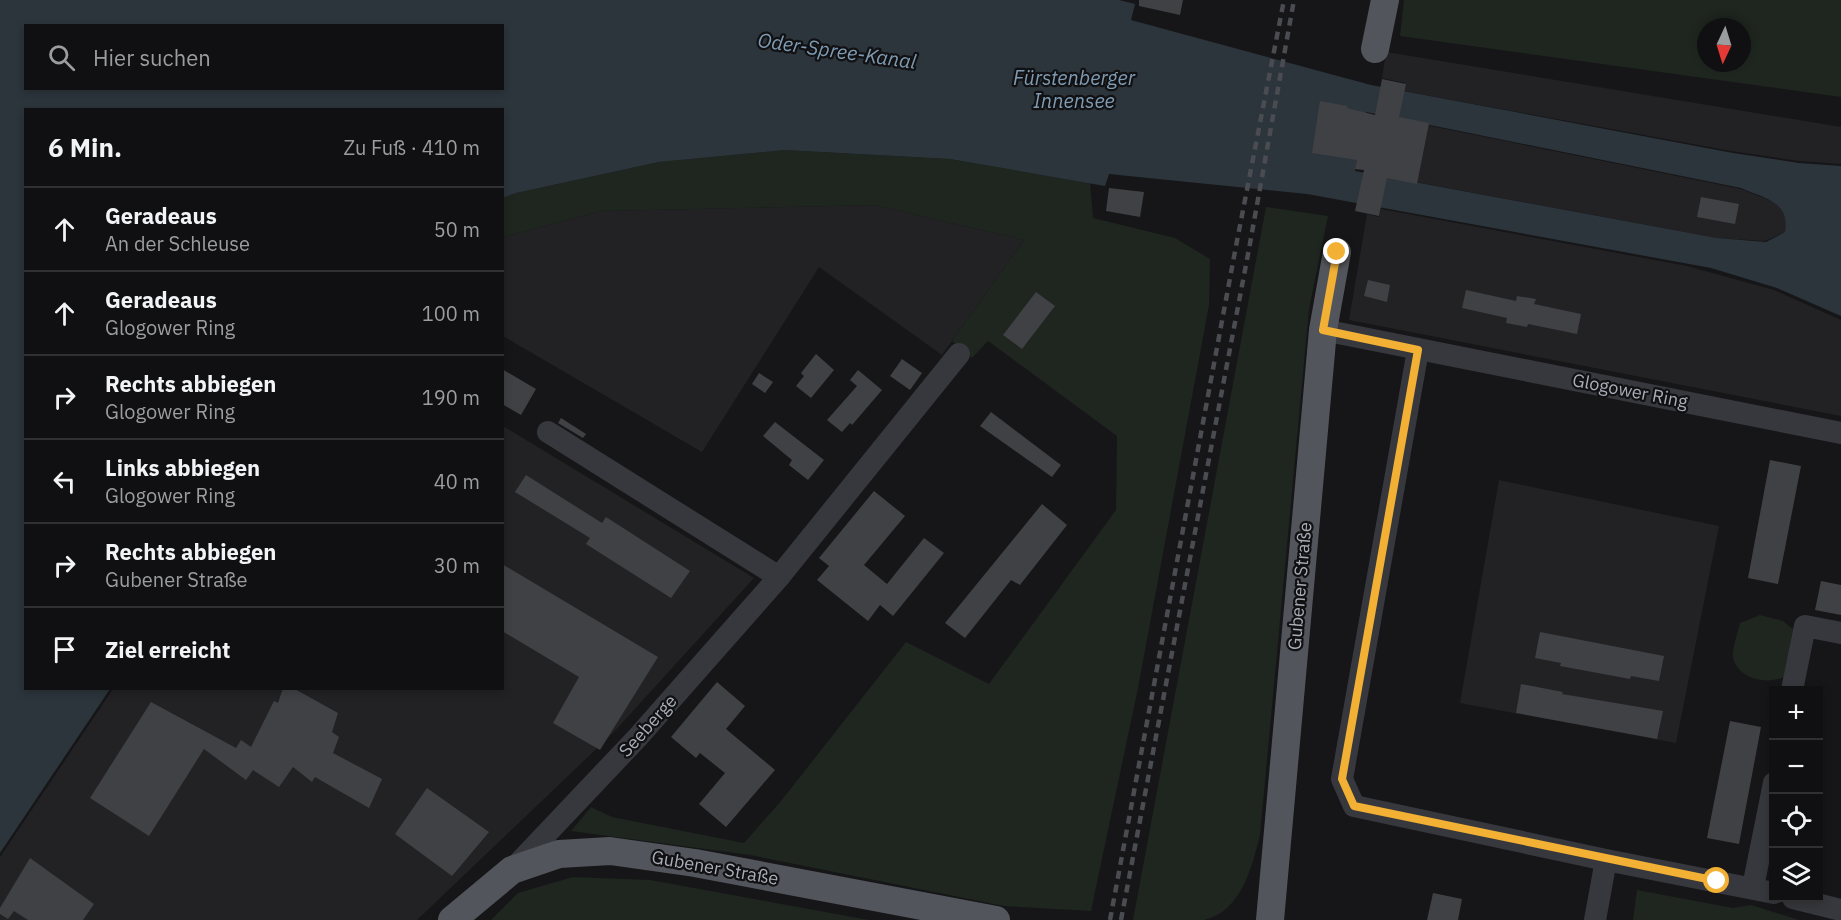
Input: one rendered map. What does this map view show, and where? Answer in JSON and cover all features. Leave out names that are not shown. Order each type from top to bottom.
[{"type":"main road","points":[[1375,49],[1385,0]]},
{"type":"main road","name":"Gubener Straße","points":[[1270,920],[1323,330],[1337,252]]},
{"type":"main road","name":"Gubener Straße","points":[[452,920],[512,870],[559,854],[610,851],[695,863],[996,920]]},
{"type":"street","name":"Glogower Ring","points":[[1323,330],[1841,433]]},
{"type":"street","points":[[1418,350],[1342,779],[1354,806],[1606,860],[1763,890],[1772,794]]},
{"type":"street","name":"Seeberge","points":[[512,870],[638,737],[779,577],[958,354]]},
{"type":"street","points":[[548,432],[779,577]]},
{"type":"street","points":[[1793,686],[1805,626],[1841,633]]},
{"type":"street","points":[[1595,920],[1606,860]]},
{"type":"street","points":[[1811,902],[1841,910]]},
{"type":"shaded area","points":[[1404,0],[1841,0],[1841,97],[1400,36]]},
{"type":"shaded area","points":[[1386,52],[1841,127],[1841,164],[1799,161],[1731,151],[1404,91],[1405,83],[1382,78]]},
{"type":"shaded area","points":[[1401,120],[1741,189],[1774,202],[1782,208],[1787,219],[1785,232],[1765,241],[1717,238],[1389,177]]},
{"type":"shaded area","points":[[785,150],[950,159],[1090,183],[1093,218],[1175,238],[1210,259],[1209,305],[1138,688],[1091,911],[1004,906],[750,855],[571,831],[591,807],[612,817],[744,843],[781,801],[906,642],[989,684],[1116,510],[1117,436],[988,341],[972,358],[952,341],[1024,240],[874,205],[601,211],[504,237],[504,198],[516,193],[659,162]]},
{"type":"shaded area","points":[[874,205],[1024,240],[942,355],[819,267],[702,452],[504,337],[504,237],[601,211]]},
{"type":"shaded area","points":[[1266,207],[1328,216],[1309,309],[1260,835],[1249,874],[1243,886],[1236,898],[1217,915],[1204,920],[1133,920]]},
{"type":"shaded area","points":[[1381,209],[1687,266],[1774,290],[1841,320],[1841,416],[1349,320],[1367,214],[1379,217]]},
{"type":"shaded area","points":[[504,427],[754,578],[612,734],[417,920],[0,920],[0,857],[112,690],[504,690]]},
{"type":"shaded area","points":[[1499,480],[1719,526],[1676,743],[1460,703]]},
{"type":"shaded area","points":[[1760,615],[1783,621],[1793,629],[1784,677],[1761,680],[1746,675],[1736,665],[1733,657],[1734,645],[1740,623]]},
{"type":"shaded area","points":[[573,877],[650,880],[869,920],[491,920],[518,893]]},
{"type":"shaded area","points":[[1637,890],[1733,908],[1751,905],[1799,920],[1633,920]]},
{"type":"water","name":"Fürstenberger Innensee","points":[[0,0],[1119,0],[1135,4],[1131,20],[1371,85],[1733,153],[1799,163],[1841,166],[1841,316],[1777,288],[1711,268],[1307,194],[1109,174],[1105,186],[950,159],[785,150],[659,162],[516,193],[504,198],[504,108],[24,108],[24,690],[109,690],[0,853]],"holes":[[[1366,112],[1741,188],[1774,202],[1780,207],[1786,222],[1785,232],[1766,242],[1717,238],[1355,171]]]},
{"type":"building","points":[[1139,0],[1183,0],[1180,15],[1139,6]]},
{"type":"building","points":[[1382,79],[1406,84],[1399,117],[1429,123],[1417,184],[1387,178],[1379,216],[1355,211],[1364,170],[1355,169],[1357,160],[1312,153],[1320,101],[1347,106],[1347,108],[1375,115]]},
{"type":"building","points":[[1109,188],[1144,192],[1140,217],[1106,211]]},
{"type":"building","points":[[1701,197],[1739,204],[1735,224],[1697,217]]},
{"type":"building","points":[[1368,280],[1390,285],[1387,302],[1364,296]]},
{"type":"building","points":[[1466,290],[1516,301],[1517,296],[1536,299],[1534,304],[1581,314],[1577,334],[1528,324],[1527,327],[1506,323],[1507,318],[1462,308]]},
{"type":"building","points":[[1036,292],[1055,306],[1022,349],[1003,335]]},
{"type":"building","points":[[816,354],[834,370],[811,398],[796,386],[804,376],[801,373]]},
{"type":"building","points":[[902,359],[922,373],[910,390],[890,376]]},
{"type":"building","points":[[504,370],[536,389],[521,415],[504,405]]},
{"type":"building","points":[[858,370],[882,390],[852,425],[850,423],[842,432],[827,420],[857,386],[850,380]]},
{"type":"building","points":[[759,373],[773,382],[765,393],[752,384]]},
{"type":"building","points":[[991,412],[1061,465],[1052,477],[980,426]]},
{"type":"building","points":[[561,418],[586,434],[583,438],[558,423]]},
{"type":"building","points":[[775,422],[824,460],[808,480],[789,465],[792,460],[763,436]]},
{"type":"building","points":[[1770,460],[1801,466],[1778,584],[1748,578]]},
{"type":"building","points":[[526,475],[602,523],[606,517],[690,571],[671,598],[586,544],[590,538],[515,492]]},
{"type":"building","points":[[874,491],[905,516],[864,565],[887,584],[924,538],[944,553],[893,616],[880,605],[868,621],[817,580],[829,566],[819,558]]},
{"type":"building","points":[[1042,504],[1067,525],[1020,585],[1011,580],[965,638],[945,623]]},
{"type":"building","points":[[504,565],[658,657],[600,750],[553,723],[579,677],[504,632]]},
{"type":"building","points":[[1821,581],[1841,585],[1841,615],[1815,610]]},
{"type":"building","points":[[1540,632],[1664,656],[1659,681],[1631,676],[1630,679],[1560,666],[1561,663],[1535,658]]},
{"type":"building","points":[[717,682],[745,706],[726,729],[775,770],[726,827],[699,804],[725,773],[700,753],[696,758],[671,737]]},
{"type":"building","points":[[1521,684],[1563,692],[1562,694],[1663,711],[1657,739],[1516,713]]},
{"type":"building","points":[[282,690],[297,690],[338,713],[332,732],[339,737],[333,753],[382,779],[369,808],[315,777],[312,782],[293,767],[279,787],[253,770],[246,780],[204,749],[149,836],[90,798],[151,702],[236,748],[241,740],[251,747],[274,701],[278,703]]},
{"type":"building","points":[[1730,721],[1761,727],[1739,844],[1707,838]]},
{"type":"building","points":[[427,788],[489,832],[452,876],[395,834]]},
{"type":"building","points":[[30,858],[94,904],[83,920],[28,920],[14,911],[8,919],[0,914],[0,908]]},
{"type":"building","points":[[1433,893],[1462,899],[1458,920],[1427,920]]},
{"type":"railway","points":[[1110,920],[1284,0]]},
{"type":"railway","points":[[1121,920],[1294,0]]},
{"type":"route","points":[[1337,252],[1323,330],[1418,350],[1342,779],[1354,806],[1606,860],[1717,881]]},
{"type":"water label","name":"Oder-Spree-Kanal","points":[[837,51]]}]
